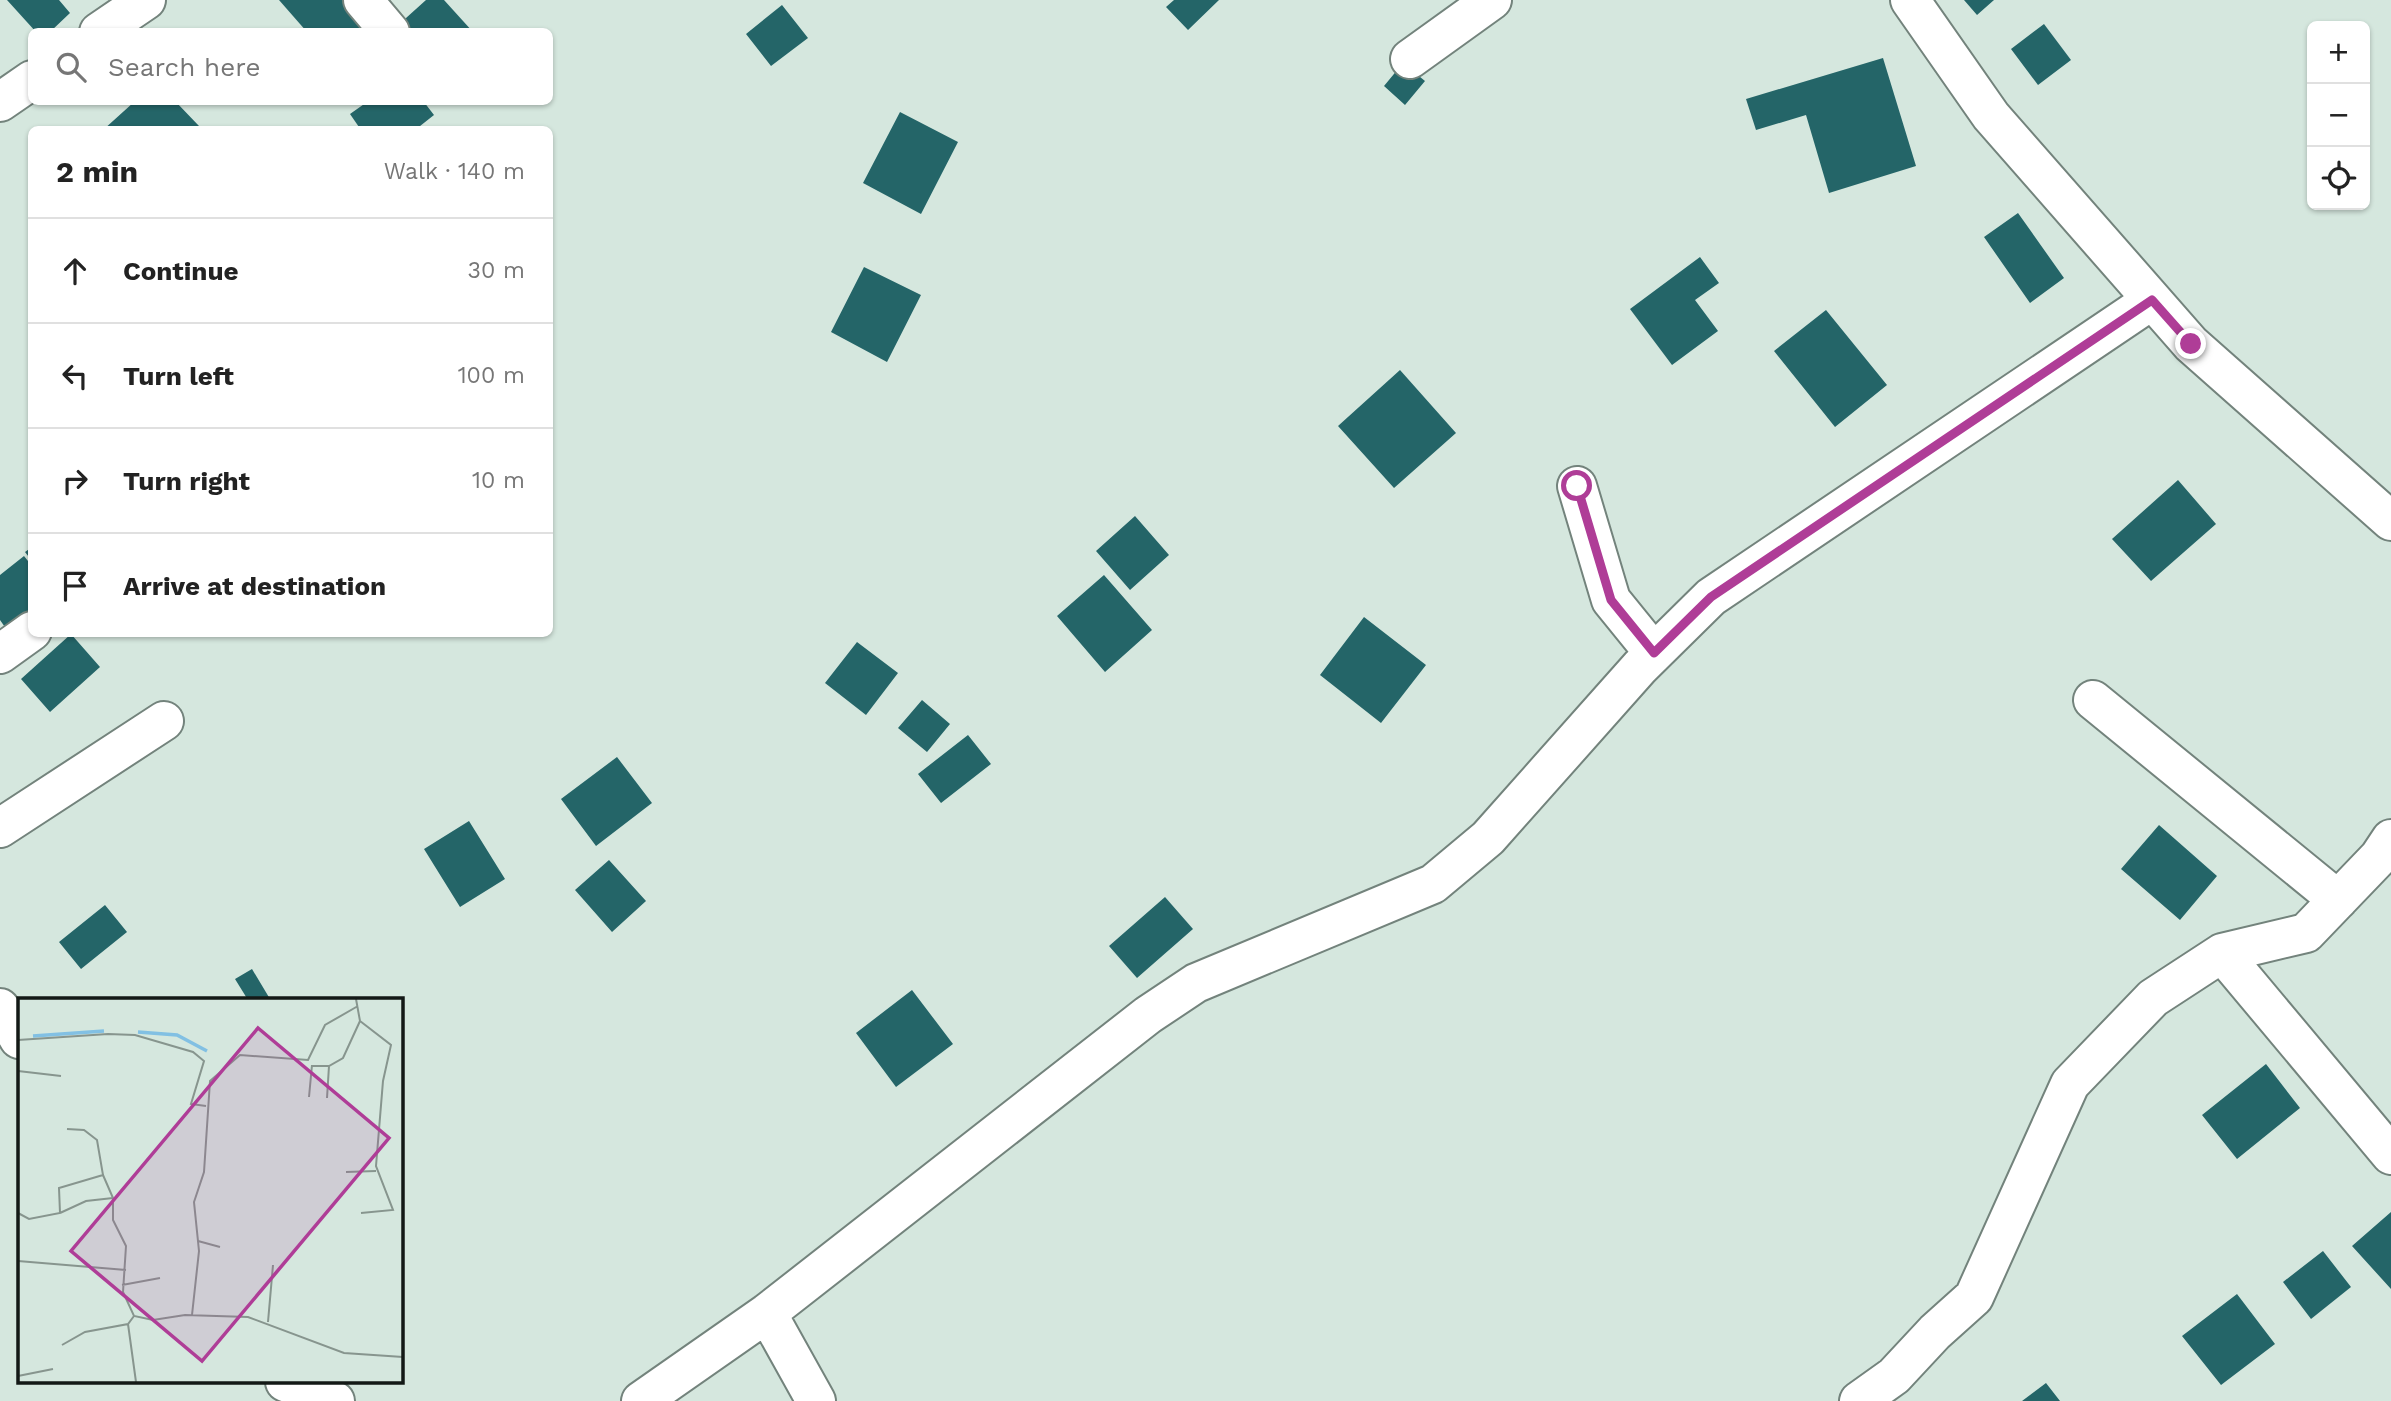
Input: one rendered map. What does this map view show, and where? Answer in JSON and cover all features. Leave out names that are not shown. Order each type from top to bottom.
[{"type":"street","points":[[105,28],[146,0]]},
{"type":"street","points":[[363,0],[387,28]]},
{"type":"street","points":[[1410,59],[1492,0]]},
{"type":"street","points":[[1910,0],[1991,116],[2191,344],[2391,522]]},
{"type":"street","points":[[0,102],[28,82]]},
{"type":"street","points":[[641,1401],[767,1313],[1148,1015],[1196,983],[1433,884],[1488,838],[1654,653],[1711,597],[2152,300]]},
{"type":"street","points":[[1577,486],[1611,600],[1654,653]]},
{"type":"street","points":[[0,654],[28,634]]},
{"type":"street","points":[[2093,700],[2338,900]]},
{"type":"street","points":[[0,828],[164,721]]},
{"type":"street","points":[[1859,1401],[1894,1376],[1935,1332],[1974,1297],[2070,1084],[2153,998],[2222,953],[2306,933],[2379,857],[2391,839]]},
{"type":"street","points":[[2222,953],[2391,1156]]},
{"type":"street","points":[[0,1008],[18,1037]]},
{"type":"street","points":[[767,1313],[816,1401]]},
{"type":"street","points":[[290,1384],[335,1401]]},
{"type":"building","points":[[7,0],[59,0],[70,13],[54,28],[32,28]]},
{"type":"building","points":[[279,0],[352,0],[370,20],[362,28],[304,28]]},
{"type":"building","points":[[426,0],[444,0],[469,28],[397,28]]},
{"type":"building","points":[[1174,0],[1219,0],[1188,30],[1166,7]]},
{"type":"building","points":[[1964,0],[1994,0],[1977,15]]},
{"type":"building","points":[[782,5],[808,38],[771,66],[746,34]]},
{"type":"building","points":[[2044,24],[2071,60],[2038,85],[2011,49]]},
{"type":"building","points":[[1883,58],[1916,166],[1829,193],[1806,115],[1756,130],[1746,99]]},
{"type":"building","points":[[1403,63],[1425,81],[1405,105],[1384,86]]},
{"type":"building","points":[[131,105],[179,105],[199,126],[107,126]]},
{"type":"building","points":[[363,105],[426,105],[434,115],[420,126],[358,126],[350,114]]},
{"type":"building","points":[[900,112],[958,142],[921,214],[863,183]]},
{"type":"building","points":[[2018,213],[2064,278],[2030,303],[1984,237]]},
{"type":"building","points":[[1700,257],[1719,283],[1695,300],[1718,331],[1672,365],[1630,309]]},
{"type":"building","points":[[864,267],[921,295],[887,362],[831,332]]},
{"type":"building","points":[[1826,310],[1887,385],[1835,427],[1774,351]]},
{"type":"building","points":[[1400,370],[1456,433],[1394,488],[1338,426]]},
{"type":"building","points":[[2178,480],[2216,524],[2151,581],[2112,539]]},
{"type":"building","points":[[1135,516],[1169,555],[1130,590],[1096,551]]},
{"type":"building","points":[[24,556],[28,561],[28,614],[7,630],[0,620],[0,575]]},
{"type":"building","points":[[1104,575],[1152,630],[1105,672],[1057,616]]},
{"type":"building","points":[[1364,617],[1426,665],[1381,723],[1320,675]]},
{"type":"building","points":[[68,637],[74,637],[100,667],[50,712],[21,679]]},
{"type":"building","points":[[857,642],[898,673],[866,715],[825,683]]},
{"type":"building","points":[[922,700],[950,724],[927,752],[898,728]]},
{"type":"building","points":[[968,735],[991,764],[941,803],[918,774]]},
{"type":"building","points":[[617,757],[652,803],[596,846],[561,799]]},
{"type":"building","points":[[469,821],[505,879],[460,907],[424,849]]},
{"type":"building","points":[[2159,825],[2217,876],[2180,920],[2121,869]]},
{"type":"building","points":[[609,860],[646,901],[612,932],[575,890]]},
{"type":"building","points":[[1165,897],[1193,929],[1137,978],[1109,946]]},
{"type":"building","points":[[105,905],[127,932],[81,969],[59,942]]},
{"type":"building","points":[[252,969],[269,998],[247,998],[235,979]]},
{"type":"building","points":[[912,990],[953,1044],[896,1087],[856,1033]]},
{"type":"building","points":[[2266,1064],[2300,1108],[2237,1159],[2202,1115]]},
{"type":"building","points":[[2391,1212],[2391,1289],[2352,1246]]},
{"type":"building","points":[[2323,1251],[2351,1287],[2311,1319],[2283,1282]]},
{"type":"building","points":[[2237,1294],[2275,1344],[2221,1385],[2182,1336]]},
{"type":"building","points":[[2046,1383],[2060,1401],[2022,1401]]},
{"type":"route","points":[[1577,486],[1611,600],[1654,653],[1711,597],[2152,300],[2191,344]]}]
